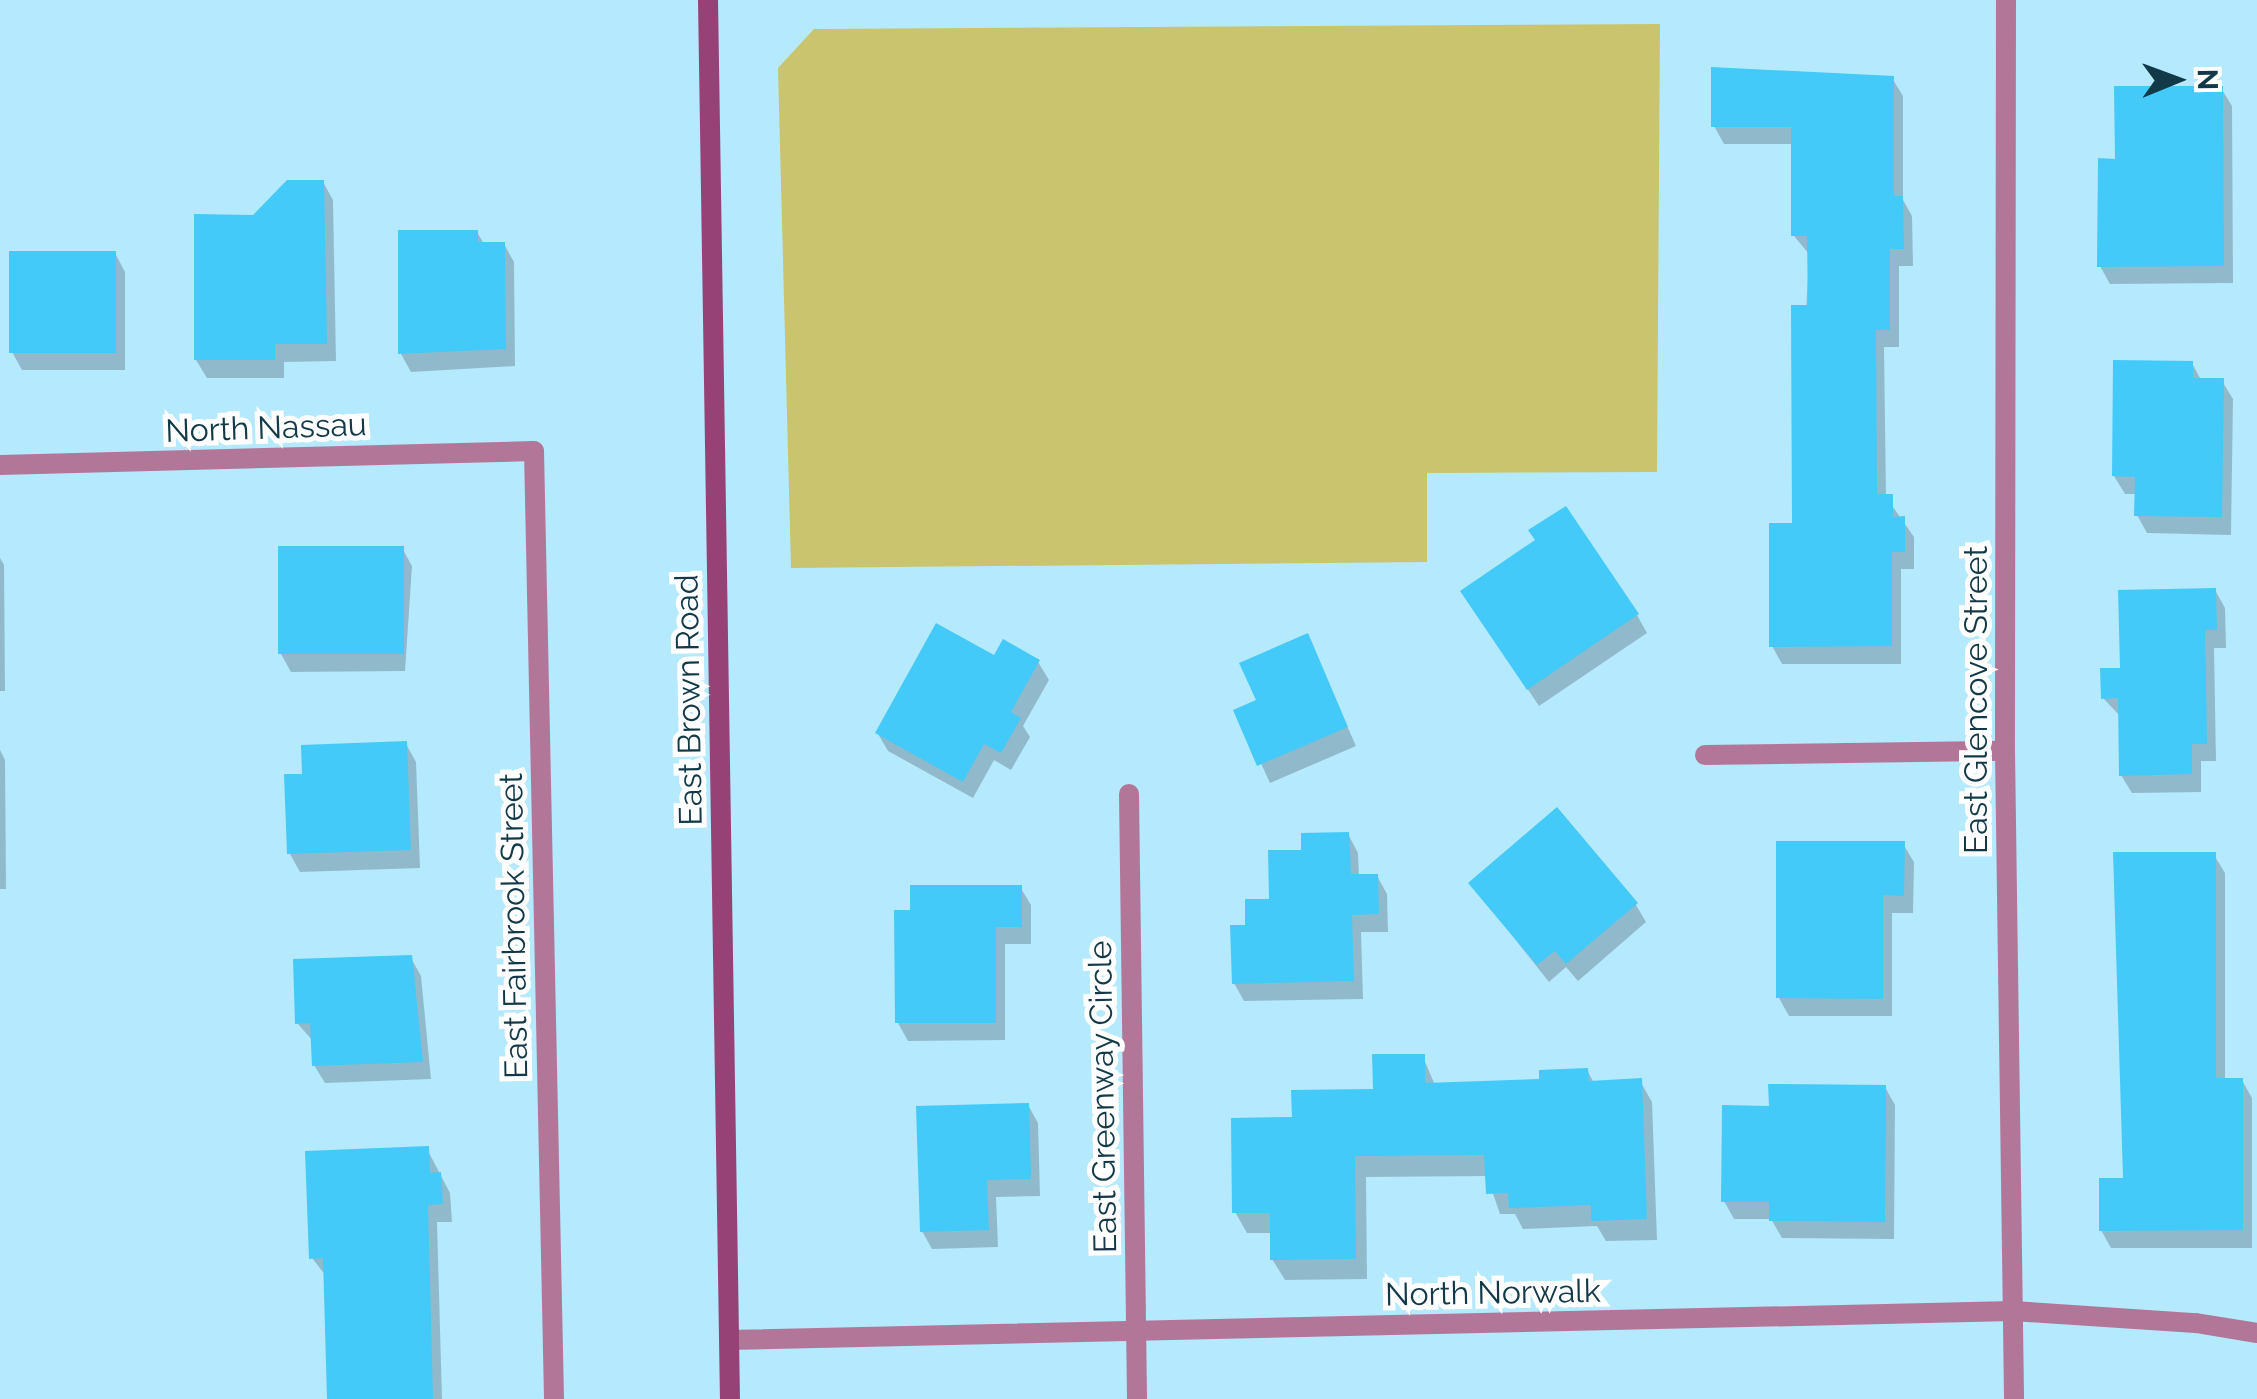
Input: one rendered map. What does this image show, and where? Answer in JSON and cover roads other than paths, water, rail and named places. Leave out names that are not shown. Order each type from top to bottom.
[{"type":"main road","name":"East Brown Road","points":[[708,0],[730,1399]]},
{"type":"street","name":"East Glencove Street","points":[[2006,0],[2005,751],[2014,1399]]},
{"type":"street","name":"North Nassau","points":[[0,466],[534,451]]},
{"type":"street","name":"East Fairbrook Street","points":[[534,451],[554,1399]]},
{"type":"street","points":[[1705,755],[2005,751]]},
{"type":"street","name":"East Greenway Circle","points":[[1129,794],[1138,1399]]},
{"type":"street","name":"North Norwalk","points":[[729,1340],[2013,1311],[2196,1323],[2257,1334]]}]
